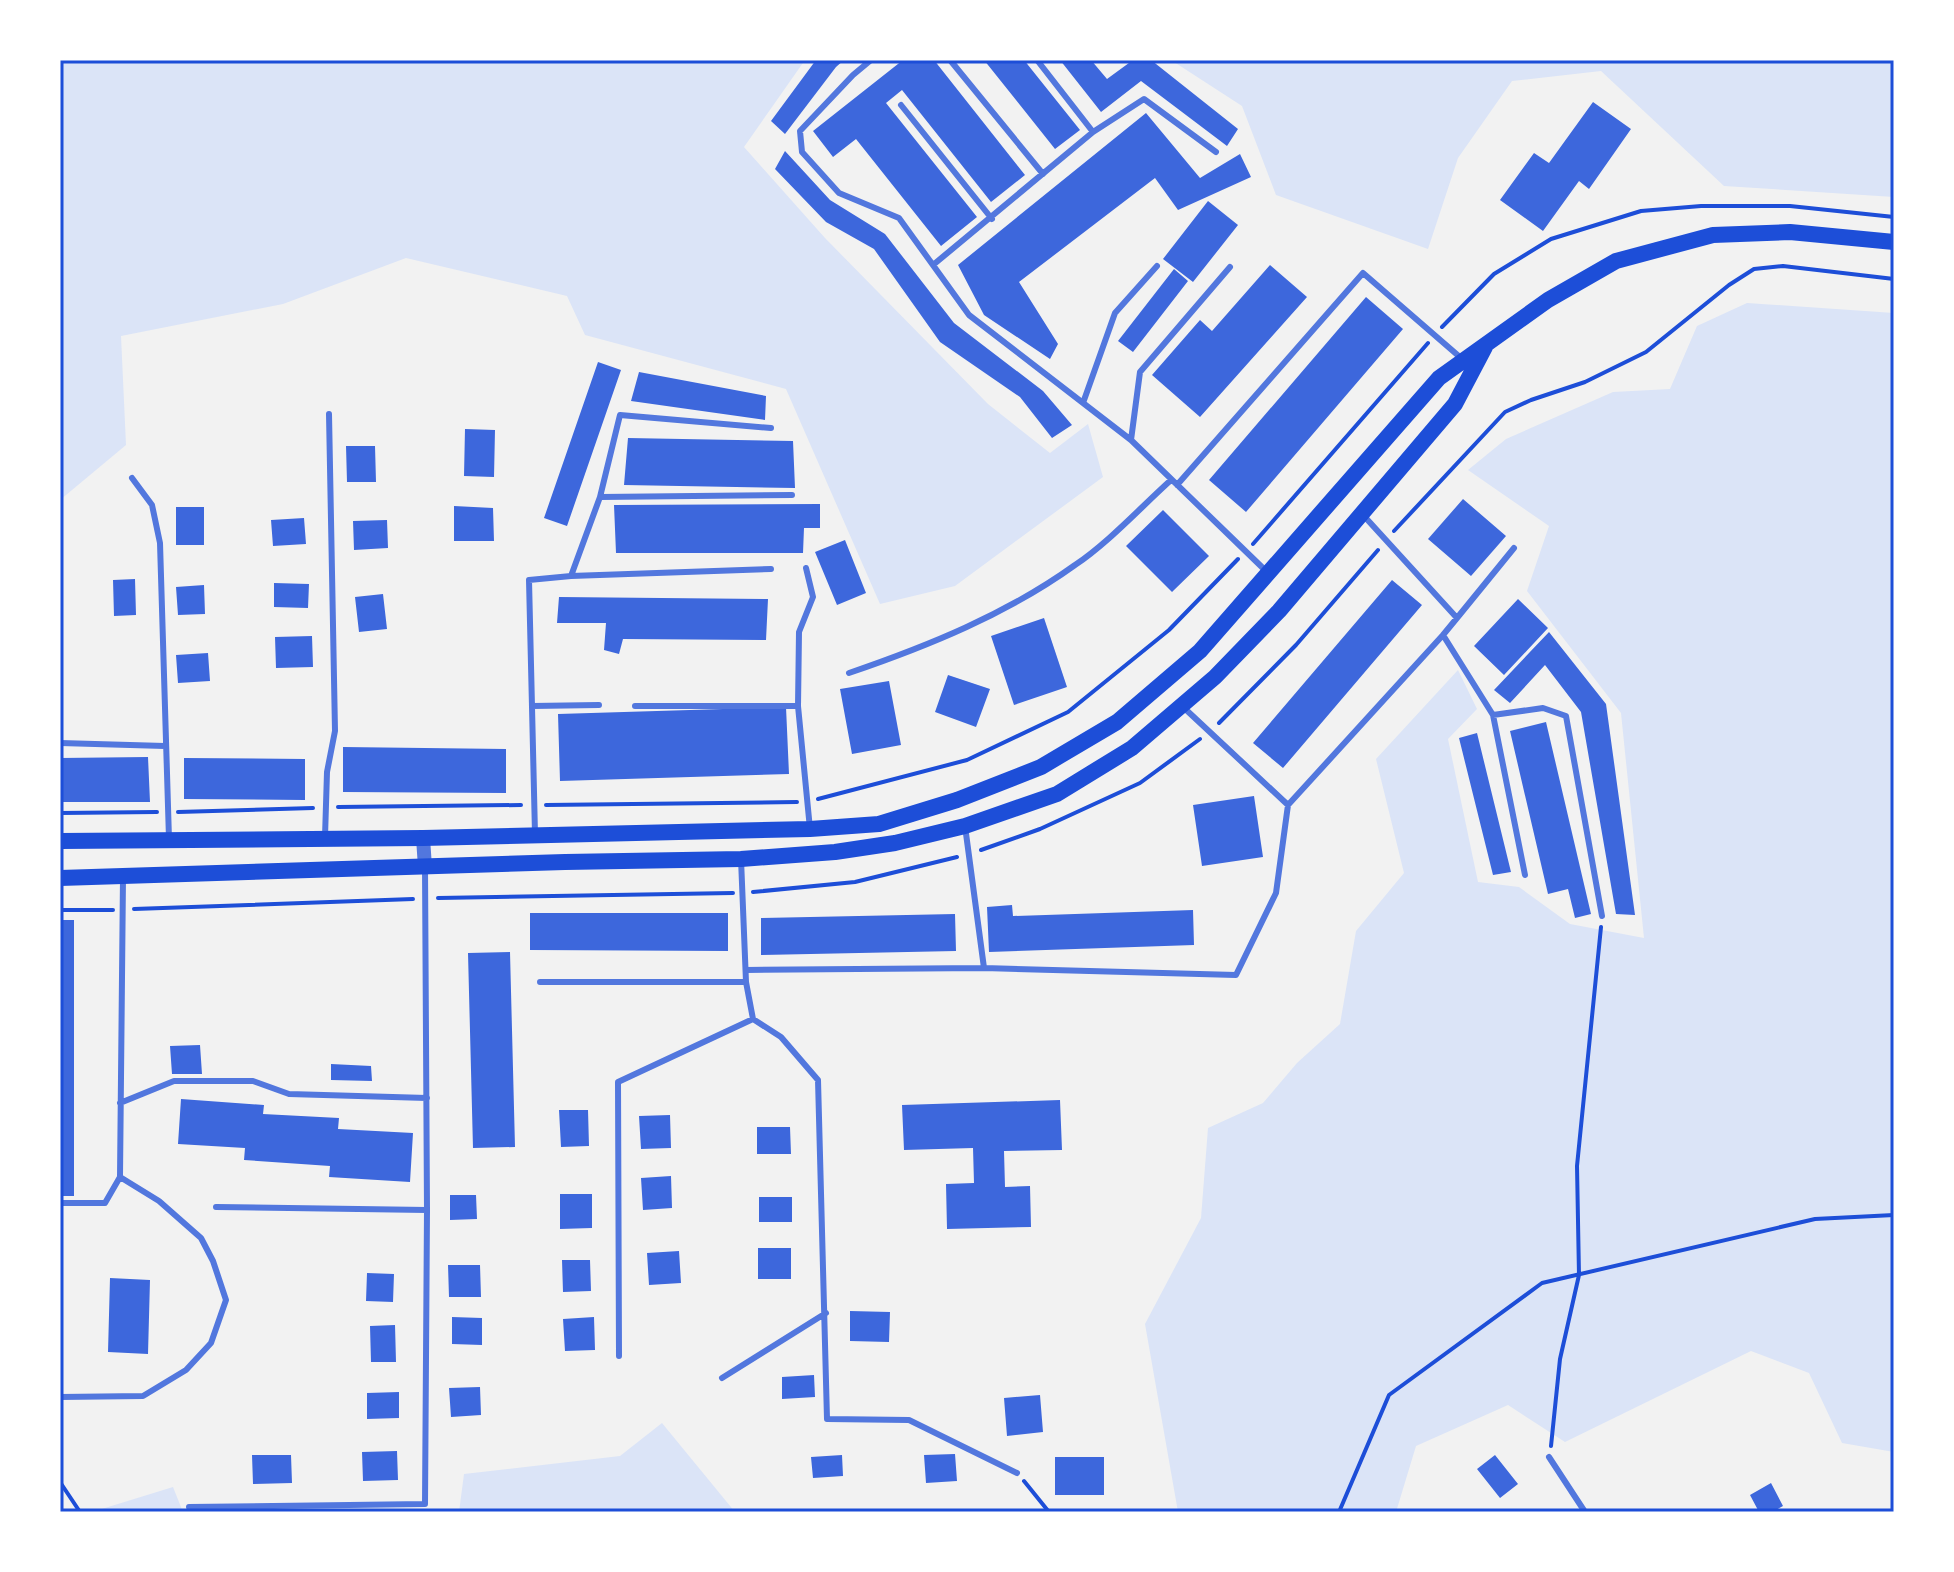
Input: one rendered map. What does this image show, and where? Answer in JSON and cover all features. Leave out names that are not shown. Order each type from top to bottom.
[{"type":"main road","points":[[60,841],[423,838],[810,829],[879,824],[957,800],[1041,767],[1117,722],[1200,651],[1439,378],[1548,300],[1616,261],[1713,235],[1790,232],[1894,242]]},
{"type":"main road","points":[[60,878],[741,859],[865,847],[965,826],[1057,794],[1132,748],[1215,677],[1279,611],[1455,404],[1486,345]]},
{"type":"street","points":[[957,800],[965,826]]},
{"type":"street","points":[[423,838],[425,867]]},
{"type":"lane","points":[[871,60],[800,131],[802,152],[839,193],[899,218],[969,315],[1131,440],[1267,572]]},
{"type":"lane","points":[[950,60],[1043,174]]},
{"type":"lane","points":[[1037,60],[1093,132]]},
{"type":"lane","points":[[933,265],[1093,132],[1144,99],[1216,152]]},
{"type":"lane","points":[[901,105],[992,219]]},
{"type":"lane","points":[[1083,403],[1115,313],[1157,266]]},
{"type":"lane","points":[[1131,440],[1140,372],[1230,267]]},
{"type":"lane","points":[[849,673],[936,641],[1003,609],[1077,565],[1174,482],[1363,273],[1464,360]]},
{"type":"lane","points":[[325,837],[327,772],[335,731],[329,414]]},
{"type":"lane","points":[[571,576],[600,497],[620,415],[771,428]]},
{"type":"lane","points":[[132,478],[152,505],[160,543],[170,839]]},
{"type":"lane","points":[[600,497],[792,495]]},
{"type":"lane","points":[[1362,513],[1457,618]]},
{"type":"lane","points":[[746,970],[984,968],[1236,975],[1276,893],[1288,805],[1443,635],[1514,548]]},
{"type":"lane","points":[[806,568],[813,597],[799,632],[798,706],[810,829]]},
{"type":"lane","points":[[535,834],[529,580],[771,569]]},
{"type":"lane","points":[[1443,635],[1493,715],[1525,875]]},
{"type":"lane","points":[[532,706],[599,705]]},
{"type":"lane","points":[[635,706],[798,706]]},
{"type":"lane","points":[[1182,706],[1288,805]]},
{"type":"lane","points":[[1493,715],[1543,708],[1566,716],[1602,916]]},
{"type":"lane","points":[[60,743],[165,746]]},
{"type":"lane","points":[[965,826],[984,968]]},
{"type":"lane","points":[[741,859],[746,982],[753,1019],[781,1037],[818,1080],[827,1419],[909,1420],[1017,1473]]},
{"type":"lane","points":[[189,1507],[425,1504],[425,867]]},
{"type":"lane","points":[[60,1203],[105,1203],[120,1177],[123,877]]},
{"type":"lane","points":[[540,982],[746,982]]},
{"type":"lane","points":[[619,1356],[618,1082],[753,1019]]},
{"type":"lane","points":[[120,1103],[174,1081],[253,1081],[289,1094],[427,1098]]},
{"type":"lane","points":[[60,1397],[143,1396],[186,1370],[211,1343],[226,1300],[213,1261],[201,1238],[159,1201],[120,1177]]},
{"type":"lane","points":[[216,1207],[427,1210]]},
{"type":"lane","points":[[722,1378],[826,1313]]},
{"type":"lane","points":[[1549,1457],[1585,1512]]},
{"type":"path","points":[[60,910],[425,898],[743,893],[855,882],[969,854],[1040,829],[1140,783],[1209,732],[1296,645],[1385,541],[1505,412],[1585,382],[1646,352],[1729,285],[1754,269],[1783,266],[1894,279]]},
{"type":"path","points":[[1549,1457],[1560,1359],[1579,1275],[1577,1166],[1602,916]]},
{"type":"path","points":[[1339,1512],[1389,1395],[1542,1283],[1815,1219],[1894,1215]]},
{"type":"path","points":[[1017,1473],[1049,1512]]},
{"type":"path","points":[[60,1482],[80,1512]]},
{"type":"shaded area","points":[[60,60],[805,60],[744,147],[825,238],[988,404],[1050,453],[1088,424],[1103,477],[955,586],[880,604],[786,389],[585,335],[567,296],[406,258],[283,304],[121,336],[126,445],[60,500]]},
{"type":"shaded area","points":[[1171,60],[1894,60],[1894,197],[1724,186],[1601,71],[1512,81],[1458,158],[1428,249],[1276,195],[1242,106]]},
{"type":"shaded area","points":[[1747,303],[1894,313],[1894,1452],[1842,1443],[1809,1373],[1751,1351],[1565,1442],[1508,1405],[1416,1446],[1396,1512],[1178,1512],[1145,1324],[1201,1218],[1208,1128],[1263,1103],[1297,1063],[1340,1024],[1356,931],[1404,873],[1376,759],[1458,670],[1477,709],[1448,739],[1478,882],[1519,887],[1570,924],[1644,938],[1621,713],[1527,591],[1549,526],[1468,470],[1506,439],[1613,392],[1670,389],[1697,326]]},
{"type":"shaded area","points":[[662,1423],[735,1512],[459,1512],[464,1474],[620,1456]]},
{"type":"shaded area","points":[[173,1487],[183,1512],[92,1512]]},
{"type":"building","points":[[816,60],[844,60],[785,134],[771,121]]},
{"type":"building","points":[[903,60],[934,60],[1025,175],[991,202],[902,90],[886,103],[977,217],[941,246],[856,139],[833,157],[813,131]]},
{"type":"building","points":[[984,60],[1024,60],[1080,130],[1055,149]]},
{"type":"building","points":[[1060,60],[1091,60],[1107,79],[1133,60],[1151,60],[1238,129],[1227,146],[1141,81],[1101,112]]},
{"type":"building","points":[[1593,102],[1631,129],[1589,189],[1579,181],[1543,231],[1500,200],[1534,153],[1549,163]]},
{"type":"building","points":[[1146,113],[1200,178],[1240,154],[1251,177],[1178,210],[1155,178],[1019,282],[1058,344],[1050,359],[984,315],[958,265]]},
{"type":"building","points":[[785,151],[830,200],[885,234],[954,323],[1043,391],[1072,425],[1052,438],[1020,397],[940,342],[874,249],[826,222],[775,169]]},
{"type":"building","points":[[1208,201],[1238,225],[1193,282],[1163,259]]},
{"type":"building","points":[[1270,265],[1307,297],[1200,417],[1152,375],[1200,320],[1212,331]]},
{"type":"building","points":[[1174,269],[1188,281],[1133,352],[1118,341]]},
{"type":"building","points":[[1366,297],[1403,329],[1246,512],[1209,480]]},
{"type":"building","points":[[598,362],[621,370],[567,526],[544,518]]},
{"type":"building","points":[[639,372],[766,396],[765,420],[631,401]]},
{"type":"building","points":[[465,429],[495,430],[494,477],[464,476]]},
{"type":"building","points":[[628,438],[793,441],[795,488],[624,485]]},
{"type":"building","points":[[346,446],[375,446],[376,482],[347,482]]},
{"type":"building","points":[[1463,499],[1506,536],[1471,576],[1428,539]]},
{"type":"building","points":[[820,504],[820,528],[804,528],[803,553],[616,553],[614,505]]},
{"type":"building","points":[[454,506],[493,508],[494,541],[454,541]]},
{"type":"building","points":[[176,507],[204,507],[204,545],[176,545]]},
{"type":"building","points":[[1163,510],[1209,556],[1172,592],[1126,546]]},
{"type":"building","points":[[304,518],[306,544],[273,546],[271,520]]},
{"type":"building","points":[[387,520],[388,548],[354,550],[353,521]]},
{"type":"building","points":[[845,540],[866,593],[837,605],[815,552]]},
{"type":"building","points":[[135,579],[136,615],[114,616],[113,580]]},
{"type":"building","points":[[1392,580],[1422,605],[1283,768],[1253,743]]},
{"type":"building","points":[[274,583],[309,584],[308,608],[274,607]]},
{"type":"building","points":[[204,585],[205,614],[178,615],[176,587]]},
{"type":"building","points":[[383,594],[387,629],[359,632],[355,597]]},
{"type":"building","points":[[559,597],[768,599],[766,640],[623,639],[619,654],[604,650],[606,623],[557,623]]},
{"type":"building","points":[[1518,599],[1548,628],[1504,675],[1474,646]]},
{"type":"building","points":[[1044,618],[1067,687],[1014,705],[991,636]]},
{"type":"building","points":[[1549,632],[1606,704],[1635,915],[1616,914],[1581,712],[1545,665],[1510,703],[1494,690]]},
{"type":"building","points":[[312,636],[313,667],[276,668],[275,637]]},
{"type":"building","points":[[208,653],[210,681],[178,683],[176,655]]},
{"type":"building","points":[[948,675],[990,689],[976,727],[935,712]]},
{"type":"building","points":[[889,681],[901,745],[852,754],[840,689]]},
{"type":"building","points":[[786,707],[789,774],[560,781],[558,714]]},
{"type":"building","points":[[1546,722],[1591,914],[1575,918],[1568,889],[1548,894],[1510,731]]},
{"type":"building","points":[[1477,733],[1511,872],[1493,875],[1459,738]]},
{"type":"building","points":[[343,747],[506,749],[506,793],[343,792]]},
{"type":"building","points":[[148,757],[150,802],[60,802],[60,758]]},
{"type":"building","points":[[184,758],[305,759],[305,800],[184,799]]},
{"type":"building","points":[[1254,796],[1263,857],[1202,866],[1193,805]]},
{"type":"building","points":[[1012,905],[1013,916],[1193,910],[1194,945],[989,952],[987,907]]},
{"type":"building","points":[[530,913],[728,913],[728,951],[530,950]]},
{"type":"building","points":[[955,914],[956,951],[761,955],[761,918]]},
{"type":"building","points":[[60,920],[74,920],[74,1196],[60,1196]]},
{"type":"building","points":[[510,952],[515,1147],[473,1148],[468,953]]},
{"type":"building","points":[[200,1045],[202,1074],[172,1074],[170,1046]]},
{"type":"building","points":[[331,1064],[371,1066],[372,1081],[331,1080]]},
{"type":"building","points":[[181,1099],[264,1105],[263,1114],[339,1118],[338,1129],[413,1133],[410,1182],[329,1177],[330,1166],[244,1160],[245,1148],[178,1144]]},
{"type":"building","points":[[1060,1100],[1062,1150],[1004,1151],[1005,1187],[1030,1186],[1031,1227],[947,1229],[946,1184],[974,1183],[973,1148],[904,1150],[902,1105]]},
{"type":"building","points":[[559,1110],[588,1110],[589,1146],[561,1147]]},
{"type":"building","points":[[670,1115],[671,1148],[641,1149],[639,1116]]},
{"type":"building","points":[[757,1127],[790,1127],[791,1154],[757,1154]]},
{"type":"building","points":[[671,1176],[672,1208],[643,1210],[641,1178]]},
{"type":"building","points":[[560,1194],[592,1194],[592,1228],[560,1229]]},
{"type":"building","points":[[450,1195],[476,1195],[477,1219],[450,1220]]},
{"type":"building","points":[[759,1197],[792,1197],[792,1222],[759,1222]]},
{"type":"building","points":[[758,1248],[791,1248],[791,1279],[758,1279]]},
{"type":"building","points":[[679,1251],[681,1283],[649,1285],[647,1253]]},
{"type":"building","points":[[562,1260],[590,1260],[591,1291],[563,1292]]},
{"type":"building","points":[[448,1265],[480,1265],[481,1297],[449,1297]]},
{"type":"building","points":[[367,1273],[394,1274],[393,1302],[366,1301]]},
{"type":"building","points":[[110,1278],[150,1280],[148,1354],[108,1352]]},
{"type":"building","points":[[850,1311],[890,1312],[889,1342],[850,1341]]},
{"type":"building","points":[[452,1317],[482,1318],[482,1345],[452,1344]]},
{"type":"building","points":[[594,1317],[595,1350],[565,1351],[563,1319]]},
{"type":"building","points":[[395,1325],[396,1362],[371,1362],[370,1326]]},
{"type":"building","points":[[814,1375],[815,1397],[782,1399],[782,1377]]},
{"type":"building","points":[[480,1387],[481,1415],[451,1417],[449,1388]]},
{"type":"building","points":[[399,1392],[399,1418],[367,1419],[367,1393]]},
{"type":"building","points":[[1040,1395],[1043,1432],[1007,1436],[1004,1398]]},
{"type":"building","points":[[397,1451],[398,1480],[363,1481],[362,1452]]},
{"type":"building","points":[[955,1454],[957,1481],[926,1483],[924,1455]]},
{"type":"building","points":[[252,1455],[291,1455],[292,1483],[253,1484]]},
{"type":"building","points":[[842,1455],[843,1476],[813,1478],[811,1457]]},
{"type":"building","points":[[1495,1455],[1518,1484],[1500,1498],[1477,1469]]},
{"type":"building","points":[[1055,1457],[1104,1457],[1104,1495],[1055,1495]]},
{"type":"building","points":[[1771,1483],[1783,1506],[1772,1512],[1759,1512],[1750,1495]]}]
